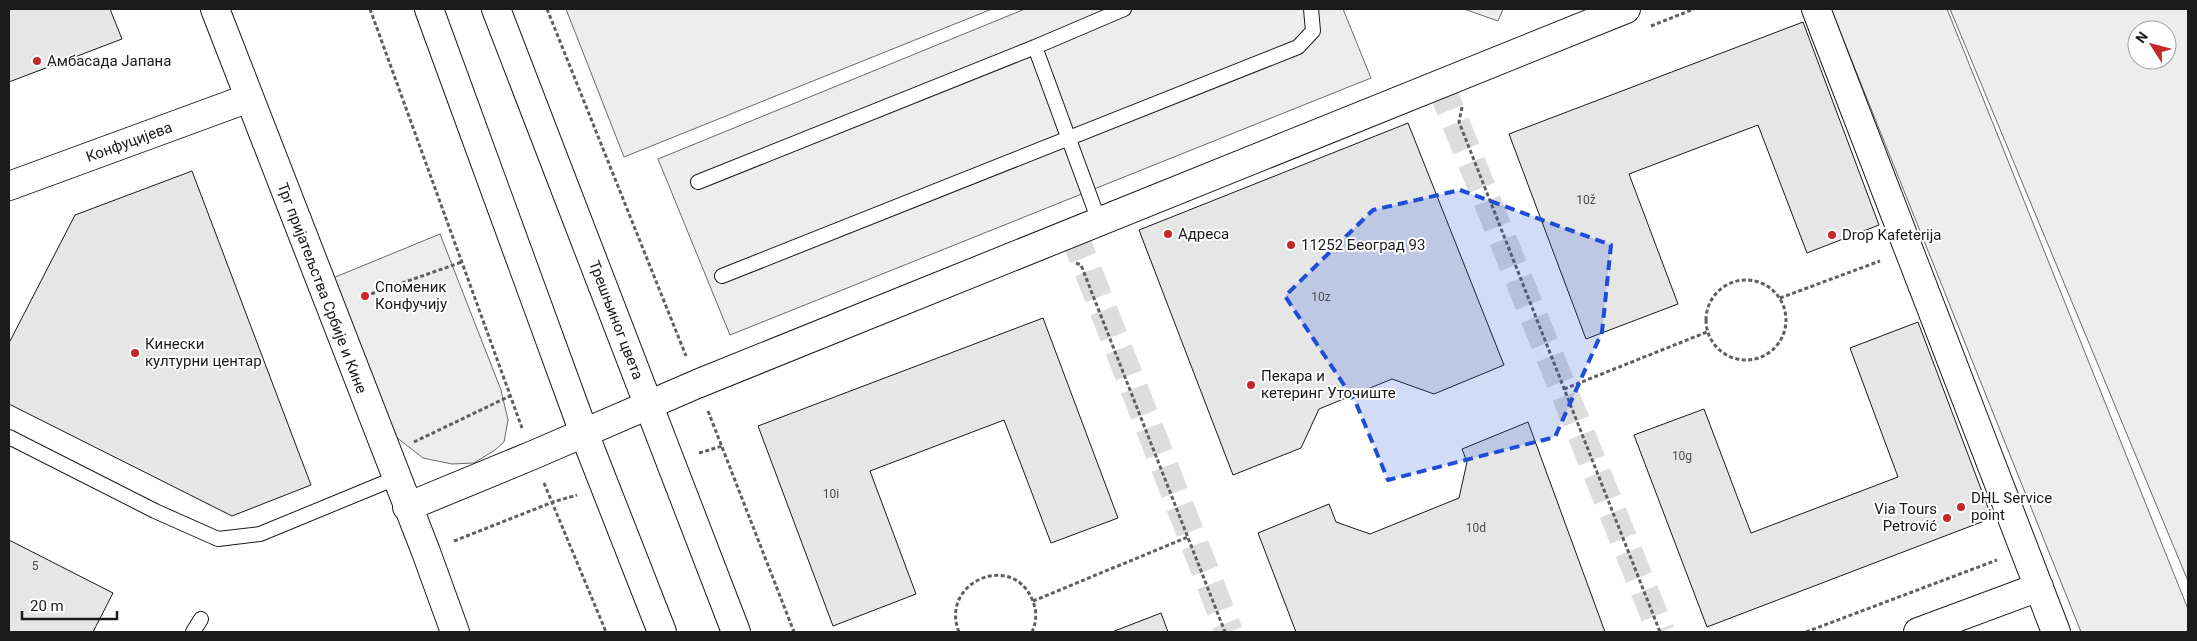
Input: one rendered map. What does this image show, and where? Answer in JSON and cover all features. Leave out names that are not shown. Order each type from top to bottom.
[{"type":"street","name":"Трг пријатељства Србије и Кине","points":[[215,9],[407,507]]},
{"type":"street","points":[[429,9],[584,433],[662,632]]},
{"type":"street","name":"Трешњиног цвета","points":[[496,9],[736,632]]},
{"type":"street","points":[[455,632],[426,552],[407,507],[697,384],[1626,9]]},
{"type":"street","points":[[1816,9],[2056,632]]},
{"type":"street","name":"Конфуцијева","points":[[9,186],[249,98]]},
{"type":"street","points":[[1918,632],[2040,587]]},
{"type":"lane","points":[[698,182],[1035,47],[1124,9]]},
{"type":"lane","points":[[722,276],[1298,47],[1313,31],[1311,9]]},
{"type":"lane","points":[[1035,47],[1099,222]]},
{"type":"lane","points":[[9,437],[155,512],[218,539],[260,534],[391,466]]},
{"type":"lane","points":[[193,632],[202,619]]},
{"type":"path","points":[[370,9],[510,395],[606,632]]},
{"type":"path","points":[[547,9],[794,632]]},
{"type":"path","points":[[1648,27],[1694,9]]},
{"type":"path","points":[[1468,101],[1462,106],[1459,122],[1660,632]]},
{"type":"path","points":[[365,296],[462,262]]},
{"type":"path","points":[[1074,262],[1081,266],[1225,632]]},
{"type":"path","points":[[1780,298],[1852,272]]},
{"type":"path","points":[[1752,280],[1763,283],[1780,298],[1786,310],[1784,335],[1778,346],[1768,354],[1757,360],[1744,361],[1732,359],[1721,353],[1712,343],[1707,332],[1705,320],[1707,309],[1712,299],[1729,284],[1752,280]]},
{"type":"path","points":[[1564,389],[1707,332]]},
{"type":"path","points":[[391,466],[510,395]]},
{"type":"path","points":[[426,552],[553,502],[606,487]]},
{"type":"path","points":[[1033,601],[1188,537]]},
{"type":"path","points":[[1806,632],[2025,549]]},
{"type":"path","points":[[959,632],[955,616],[957,603],[963,592],[972,583],[984,577],[996,575],[1009,577],[1020,583],[1029,592],[1036,617],[1032,632]]},
{"type":"highlighted area","points":[[1460,190],[1611,245],[1602,332],[1555,437],[1388,480],[1356,403],[1285,296],[1373,210]]},
{"type":"shaded area","points":[[566,9],[992,9],[624,157]]},
{"type":"shaded area","points":[[1025,9],[1343,9],[1371,78],[730,335],[658,159]]},
{"type":"shaded area","points":[[1464,9],[1503,9],[1498,21]]},
{"type":"shaded area","points":[[1831,9],[1947,9],[2188,609],[2188,632],[2081,632]]},
{"type":"shaded area","points":[[1950,9],[2188,9],[2188,581]]},
{"type":"shaded area","points":[[440,234],[501,390],[508,420],[504,442],[474,463],[452,464],[423,458],[396,437],[328,280]]},
{"type":"building","name":"Амбасада Јапана","points":[[9,9],[110,9],[122,39],[9,82]]},
{"type":"building","points":[[1803,22],[1879,225],[1807,253],[1758,125],[1629,174],[1678,304],[1586,339],[1509,134]]},
{"type":"building","points":[[1408,123],[1504,365],[1434,394],[1392,379],[1319,409],[1301,448],[1233,475],[1139,230]]},
{"type":"building","name":"Кинески културни центар","points":[[192,171],[311,485],[232,516],[9,404],[9,343],[75,215]]},
{"type":"building","points":[[1043,318],[1118,518],[1051,543],[1004,420],[870,471],[916,594],[833,626],[758,426]]},
{"type":"building","points":[[1918,322],[1992,518],[1707,627],[1634,435],[1704,409],[1751,533],[1898,477],[1850,348]]},
{"type":"building","points":[[1528,422],[1605,632],[1296,632],[1258,533],[1329,504],[1336,522],[1370,534],[1459,498],[1467,462],[1462,449]]},
{"type":"building","points":[[9,540],[113,593],[93,632],[9,632]]},
{"type":"building","points":[[1161,613],[1168,632],[1112,632]]},
{"type":"tunnel","points":[[1440,84],[1661,632]]},
{"type":"tunnel","points":[[1073,232],[1229,632]]},
{"type":"place","name":"Амбасада Јапана","points":[[37,61]]},
{"type":"place","name":"Адреса","points":[[1168,234]]},
{"type":"place","name":"Drop Kafeterija","points":[[1832,235]]},
{"type":"place","name":"11252 Београд 93","points":[[1291,245]]},
{"type":"place","name":"Споменик Конфучију","points":[[365,296]]},
{"type":"place","name":"Кинески културни центар","points":[[135,353]]},
{"type":"place","name":"Пекара и кетеринг Уточиште","points":[[1251,385]]},
{"type":"place","name":"DHL Service point","points":[[1961,507]]},
{"type":"place","name":"Via Tours Petrović","points":[[1947,518]]}]
